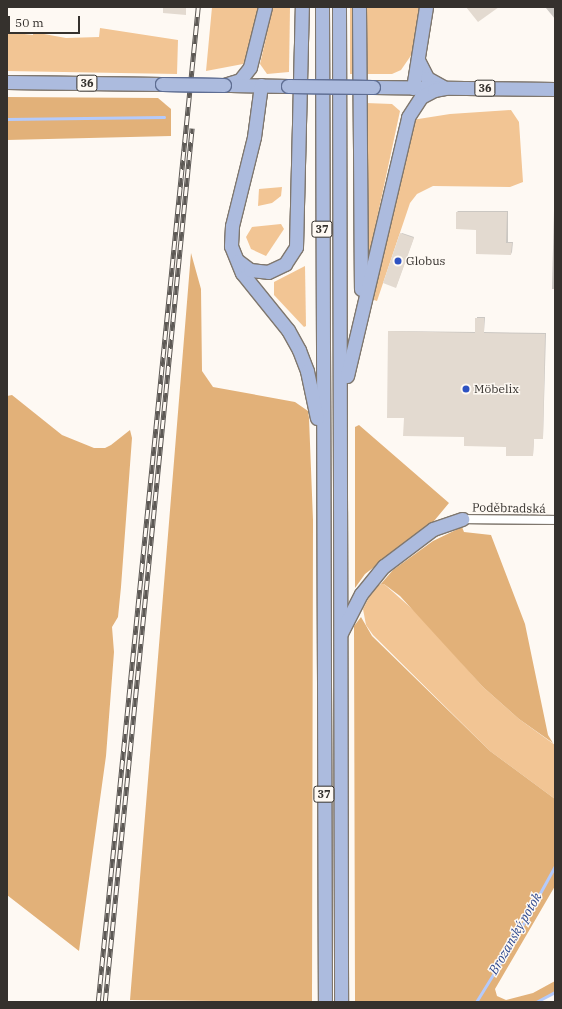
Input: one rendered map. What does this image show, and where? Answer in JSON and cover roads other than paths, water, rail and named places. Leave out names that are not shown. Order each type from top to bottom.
[{"type":"main road","points":[[224,85],[240,80],[250,68],[265,7]]},
{"type":"main road","points":[[231,246],[241,264],[250,270],[262,273],[280,268],[290,259],[296,247],[302,7]]},
{"type":"main road","name":"37","points":[[322,7],[325,1002]]},
{"type":"main road","name":"37","points":[[339,7],[341,1002]]},
{"type":"main road","points":[[359,7],[361,311]]},
{"type":"main road","points":[[413,88],[426,7]]},
{"type":"main road","points":[[418,60],[427,78],[445,88]]},
{"type":"main road","name":"36","points":[[7,82],[555,89]]},
{"type":"main road","points":[[261,86],[254,137],[232,226],[231,246],[242,273],[288,330],[299,350],[309,377],[323,451]]},
{"type":"main road","points":[[341,410],[361,311],[409,113],[421,97],[434,90],[445,88]]},
{"type":"main road","points":[[340,637],[361,594],[384,566],[433,529],[462,519]]},
{"type":"street","name":"Poděbradská","points":[[462,519],[555,520]]},
{"type":"waterway","points":[[7,119],[164,117]]},
{"type":"waterway","name":"Brozanský potok","points":[[476,1002],[513,942],[555,866]]},
{"type":"waterway","points":[[536,1002],[555,992]]},
{"type":"railway","points":[[98,1002],[198,7]]},
{"type":"railway","points":[[105,1002],[192,128]]},
{"type":"place","name":"Globus","points":[[398,261]]},
{"type":"place","name":"Möbelix","points":[[466,389]]}]
